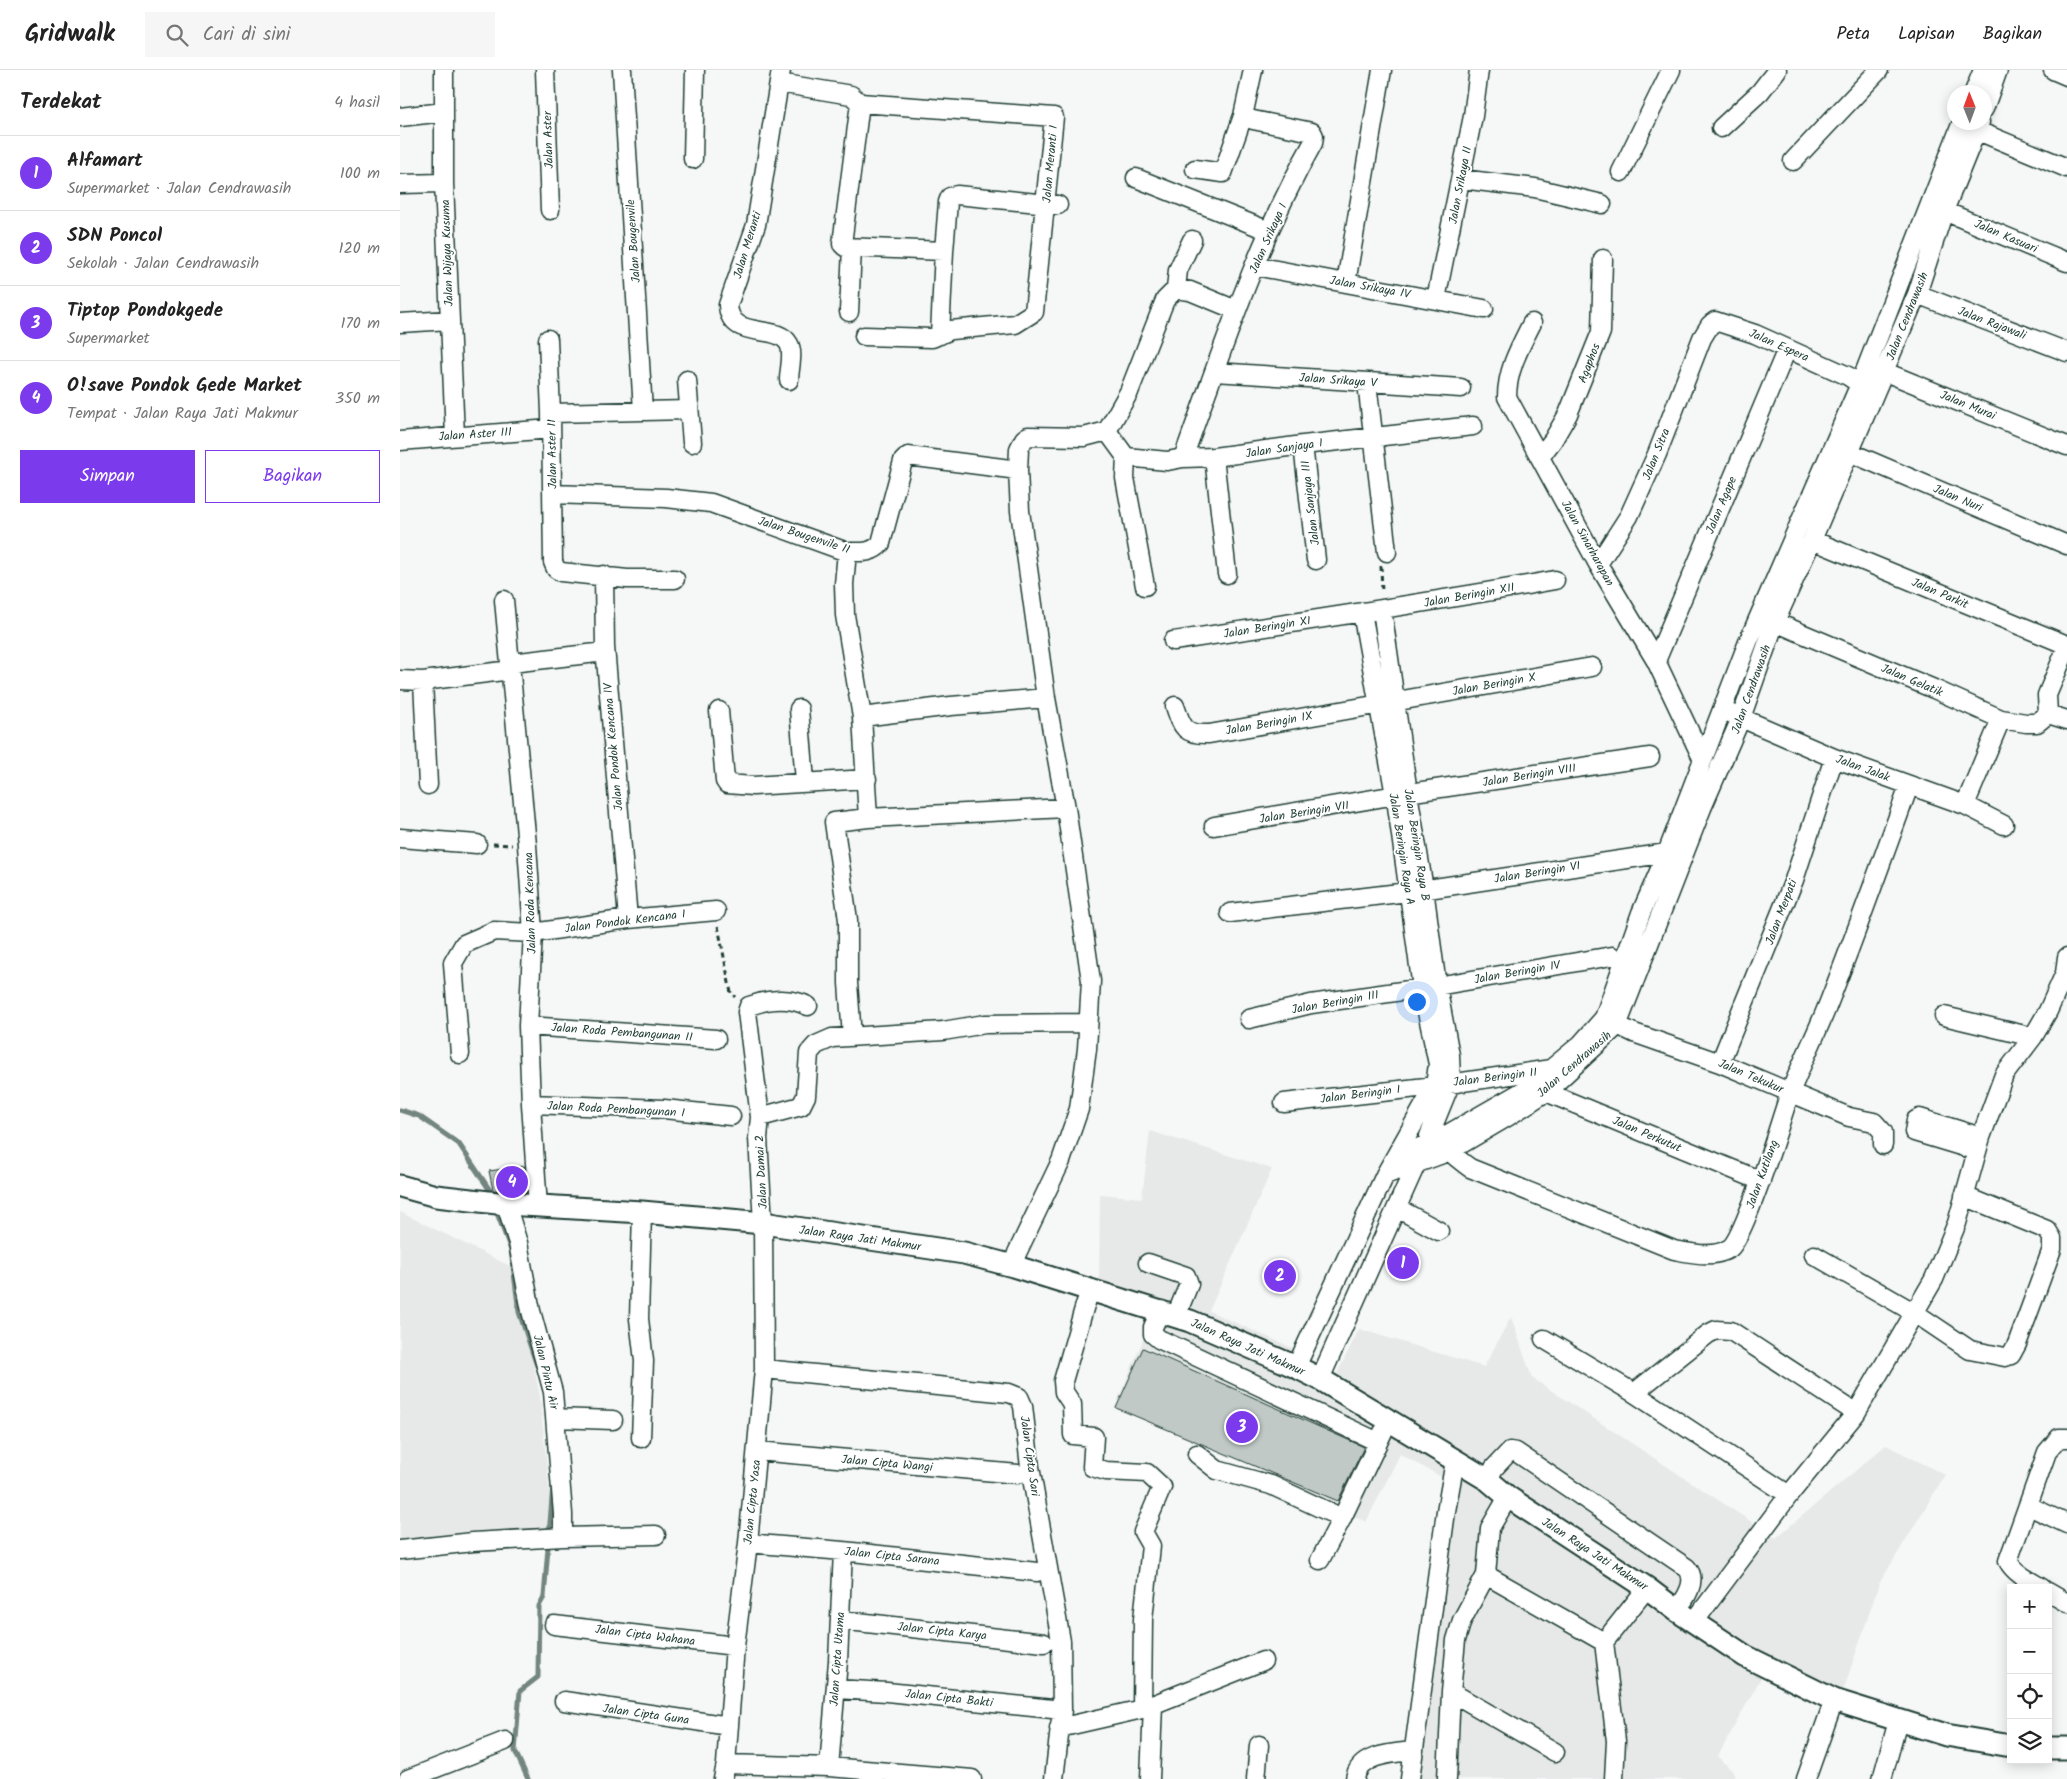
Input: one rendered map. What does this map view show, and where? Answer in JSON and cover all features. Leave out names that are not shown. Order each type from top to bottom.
[{"type":"main road","name":"Jalan Raya Jati Makmur","points":[[400,1186],[436,1196],[506,1204],[642,1212],[763,1223],[964,1253],[1014,1266],[1168,1313],[1320,1379],[1488,1480],[1508,1497],[1647,1588],[1676,1610],[1745,1656],[1834,1700],[1946,1735],[2007,1745]]},
{"type":"main road","points":[[2052,1748],[2067,1748]]},
{"type":"street","name":"Jalan Wijaya Kusuma","points":[[444,70],[444,183],[455,436]]},
{"type":"street","name":"Jalan Aster","points":[[545,70],[550,210]]},
{"type":"street","name":"Jalan Bougenvile","points":[[622,70],[643,411]]},
{"type":"street","points":[[693,159],[695,70]]},
{"type":"street","points":[[1195,169],[1223,173],[1243,116],[1253,70]]},
{"type":"street","points":[[1346,283],[1382,70]]},
{"type":"street","name":"Jalan Srikaya II","points":[[1436,299],[1473,116],[1479,70]]},
{"type":"street","points":[[1621,172],[1671,70]]},
{"type":"street","points":[[1721,128],[1760,92],[1778,70]]},
{"type":"street","points":[[1793,161],[1879,70]]},
{"type":"street","points":[[1977,85],[1983,70]]},
{"type":"street","points":[[1992,87],[1998,70]]},
{"type":"street","points":[[2053,70],[2067,76]]},
{"type":"street","name":"Jalan Meranti I","points":[[780,77],[851,95],[860,103],[1054,117],[1052,204],[1034,312],[1015,324],[951,330],[924,339],[864,336]]},
{"type":"street","name":"Jalan Meranti","points":[[780,77],[756,226],[728,305],[728,314],[732,321],[741,326],[781,337],[789,343],[791,350],[789,380]]},
{"type":"street","points":[[860,103],[842,240],[845,247],[944,251]]},
{"type":"street","points":[[400,117],[444,112]]},
{"type":"street","name":"Jalan Srikaya I","points":[[1183,458],[1236,310],[1269,231],[1314,143],[1312,132],[1253,120],[1243,116]]},
{"type":"street","name":"Jalan Cendrawasih","points":[[1542,1086],[1554,1068],[1581,1044],[1611,1022],[1647,896],[1667,853],[1748,642],[1860,384],[1876,368],[1917,294],[1968,130]]},
{"type":"street","name":"Jalan Cendrawasih","points":[[1395,1158],[1436,1140],[1542,1086],[1611,1022],[1717,776],[1741,718],[1775,622],[1849,452],[1876,368],[1968,130]]},
{"type":"street","points":[[1981,130],[2067,168]]},
{"type":"street","points":[[1136,178],[1269,231]]},
{"type":"street","points":[[1461,179],[1535,188],[1602,204]]},
{"type":"street","points":[[400,184],[444,183]]},
{"type":"street","points":[[940,335],[944,251],[950,197],[957,195],[1052,204]]},
{"type":"street","name":"Jalan Kasuari","points":[[1944,211],[2067,262]]},
{"type":"street","points":[[1014,1266],[1017,1253],[1061,1161],[1079,1109],[1091,981],[1066,808],[1046,698],[1020,511],[1018,470],[1020,449],[1024,439],[1028,436],[1084,437],[1107,431],[1129,392],[1165,300],[1176,289],[1178,270],[1192,240]]},
{"type":"street","points":[[849,312],[852,248]]},
{"type":"street","name":"Agaphos","points":[[1540,457],[1553,440],[1568,414],[1601,332],[1603,259]]},
{"type":"street","name":"Jalan Srikaya IV","points":[[1255,266],[1436,299],[1484,310]]},
{"type":"street","points":[[1176,289],[1190,291],[1236,310]]},
{"type":"street","name":"Jalan Rajawali","points":[[1917,294],[2067,352]]},
{"type":"street","points":[[400,323],[450,320]]},
{"type":"street","name":"Jalan Espera","points":[[1702,338],[1710,324],[1715,321],[1755,334],[1848,376],[1860,384]]},
{"type":"street","name":"Jalan Sinarharapan","points":[[1532,323],[1517,352],[1507,382],[1507,397],[1598,564],[1656,661],[1702,763]]},
{"type":"street","name":"Jalan Sitra","points":[[1598,564],[1629,516],[1657,454],[1702,338]]},
{"type":"street","name":"Jalan Aster II","points":[[548,339],[553,494],[553,562],[556,569],[561,572],[604,575]]},
{"type":"street","name":"Jalan Agape","points":[[1656,661],[1787,349]]},
{"type":"street","name":"Jalan Murai","points":[[1876,368],[2067,446]]},
{"type":"street","name":"Jalan Srikaya V","points":[[1214,372],[1461,388]]},
{"type":"street","points":[[688,380],[692,443]]},
{"type":"street","points":[[1367,383],[1387,552]]},
{"type":"street","name":"Jalan Aster III","points":[[400,441],[455,436],[551,421],[643,411],[689,410]]},
{"type":"street","name":"Jalan Sanjaya I","points":[[1126,457],[1167,461],[1183,458],[1214,458],[1303,445],[1473,426]]},
{"type":"street","points":[[1107,431],[1126,457],[1125,478],[1145,586]]},
{"type":"street","name":"Jalan Sanjaya III","points":[[1303,445],[1316,560]]},
{"type":"street","name":"Jalan Nuri","points":[[1849,452],[2067,545]]},
{"type":"street","name":"Jalan Bougenvile II","points":[[553,494],[666,498],[711,504],[847,552],[868,551],[875,550],[881,543],[903,461],[908,456],[1018,470]]},
{"type":"street","points":[[1214,458],[1227,574]]},
{"type":"street","name":"Jalan Parkit","points":[[1812,540],[2067,646]]},
{"type":"street","points":[[847,552],[844,584],[845,615],[862,717],[868,818]]},
{"type":"street","points":[[604,575],[627,579],[674,579]]},
{"type":"street","name":"Jalan Pondok Kencana IV","points":[[604,575],[605,652],[628,919]]},
{"type":"street","name":"Jalan Beringin XII","points":[[1362,612],[1432,602],[1555,580]]},
{"type":"street","name":"Jalan Roda Kencana","points":[[504,600],[527,845],[533,933],[528,1026],[538,1207]]},
{"type":"street","name":"Jalan Beringin Raya B","points":[[1382,609],[1387,702],[1429,987],[1450,1055],[1443,1084]]},
{"type":"street","points":[[1362,612],[1387,702]]},
{"type":"street","name":"Jalan Beringin XI","points":[[1173,641],[1362,612]]},
{"type":"street","name":"Jalan Gelatik","points":[[1775,622],[2001,719],[2026,724],[2037,723],[2048,714]]},
{"type":"street","points":[[2067,646],[2047,695],[2048,714],[2067,720]]},
{"type":"street","points":[[400,680],[423,681],[605,652]]},
{"type":"street","name":"Jalan Beringin X","points":[[1387,702],[1592,666]]},
{"type":"street","points":[[423,681],[428,785]]},
{"type":"street","points":[[862,717],[959,705],[1046,698]]},
{"type":"street","name":"Jalan Beringin IX","points":[[1175,706],[1182,726],[1189,732],[1197,734],[1387,702]]},
{"type":"street","points":[[799,709],[805,781]]},
{"type":"street","name":"Jalan Jalak","points":[[1722,710],[1834,758],[1966,805],[2004,825]]},
{"type":"street","points":[[719,711],[725,781],[727,784],[753,786],[805,781],[866,779]]},
{"type":"street","points":[[1966,805],[2001,719]]},
{"type":"street","name":"Jalan Beringin VIII","points":[[1401,795],[1650,757]]},
{"type":"street","name":"Jalan Merpati","points":[[1720,1063],[1794,880],[1834,758]]},
{"type":"street","points":[[1702,763],[1717,776]]},
{"type":"street","name":"Jalan Kutilang","points":[[1436,1140],[1470,1168],[1674,1250],[1694,1254],[1718,1252],[1730,1248],[1737,1238],[1761,1182],[1790,1093],[1831,995],[1909,786]]},
{"type":"street","name":"Jalan Beringin VII","points":[[1214,826],[1401,795]]},
{"type":"street","points":[[1066,808],[868,818],[834,822],[848,920],[848,983],[852,1037],[943,1031],[985,1024],[1088,1023]]},
{"type":"street","points":[[400,838],[477,844]]},
{"type":"street","name":"Jalan Beringin VI","points":[[1416,890],[1667,853]]},
{"type":"street","points":[[1230,913],[1416,890]]},
{"type":"street","name":"Jalan Pondok Kencana I","points":[[460,1054],[453,963],[464,944],[494,931],[533,933],[628,919],[716,911]]},
{"type":"street","name":"Jalan Beringin IV","points":[[1429,987],[1612,956]]},
{"type":"street","points":[[1694,1622],[1789,1495],[1856,1413],[1915,1313],[1934,1279],[1957,1224],[1979,1144],[2004,1075],[2033,1037],[2056,994],[2065,973],[2067,958]]},
{"type":"street","name":"Jalan Beringin III","points":[[1249,1019],[1311,1004],[1429,987]]},
{"type":"street","points":[[760,1117],[748,1012],[749,1006],[772,1000],[797,1000],[808,1006]]},
{"type":"street","points":[[1944,1016],[2033,1037]]},
{"type":"street","name":"Jalan Tekukur","points":[[1611,1022],[1720,1063],[1849,1117],[1874,1122],[1883,1132],[1883,1145]]},
{"type":"street","name":"Jalan Roda Pembangunan II","points":[[528,1026],[716,1039]]},
{"type":"street","name":"Jalan Damai 2","points":[[763,1223],[758,1138],[760,1117],[801,1106],[806,1096],[809,1053],[816,1045],[832,1038],[852,1037]]},
{"type":"street","name":"Jalan Beringin II","points":[[1443,1084],[1554,1068]]},
{"type":"street","points":[[1320,1379],[1414,1166],[1436,1140],[1443,1084]]},
{"type":"street","points":[[1296,1367],[1386,1175],[1443,1084]]},
{"type":"street","name":"Jalan Beringin I","points":[[1284,1103],[1443,1084]]},
{"type":"street","name":"Jalan Perkutut","points":[[1542,1086],[1761,1182]]},
{"type":"street","name":"Jalan Roda Pembangunan I","points":[[531,1104],[587,1108],[664,1109],[731,1116]]},
{"type":"street","name":"Jalan Cendrawasih","points":[[1386,1175],[1414,1166],[1436,1140]]},
{"type":"street","points":[[1814,1255],[1915,1313],[1970,1350],[2005,1357],[2010,1355],[2017,1344],[2052,1249],[2052,1238],[2047,1230],[1964,1196]]},
{"type":"street","name":"Jalan Pintu Air","points":[[506,1204],[518,1243],[531,1311],[553,1392],[564,1521],[554,1538]]},
{"type":"street","points":[[1397,1208],[1439,1231]]},
{"type":"street","points":[[640,1438],[644,1361],[639,1319],[642,1212]]},
{"type":"street","name":"Jalan Cipta Yasa","points":[[724,1771],[764,1369],[763,1223]]},
{"type":"street","points":[[1148,1263],[1186,1276],[1189,1279],[1189,1284],[1168,1313],[1153,1327],[1153,1334],[1159,1339],[1378,1442]]},
{"type":"street","points":[[1091,1289],[1063,1381],[1064,1392],[1072,1404],[1073,1435],[1094,1437],[1092,1467],[1106,1471],[1147,1473],[1162,1487],[1143,1532],[1151,1546],[1143,1619],[1150,1779]]},
{"type":"street","points":[[1634,1393],[1708,1334],[1722,1329],[1731,1331],[1856,1413]]},
{"type":"street","points":[[1544,1339],[1634,1393],[1789,1495]]},
{"type":"street","name":"Jalan Cipta Sari","points":[[764,1369],[1009,1393],[1019,1397],[1023,1406],[1030,1467],[1061,1642],[1062,1710]]},
{"type":"street","points":[[556,1418],[613,1420]]},
{"type":"street","points":[[1320,1560],[1389,1421]]},
{"type":"street","points":[[2036,1584],[2021,1575],[2008,1561],[2047,1452],[2059,1438],[2067,1438]]},
{"type":"street","name":"Jalan Cipta Wangi","points":[[757,1451],[1018,1474]]},
{"type":"street","points":[[1488,1480],[1504,1455],[1510,1451],[1516,1452],[1687,1568],[1692,1573],[1692,1580],[1683,1602],[1676,1610]]},
{"type":"street","points":[[1197,1454],[1217,1470],[1271,1485],[1342,1518]]},
{"type":"street","points":[[1410,1779],[1446,1511],[1455,1461]]},
{"type":"street","points":[[1447,1779],[1451,1692],[1458,1628],[1486,1575],[1490,1528],[1508,1497]]},
{"type":"street","points":[[2029,1506],[2067,1524]]},
{"type":"street","points":[[400,1550],[473,1542],[656,1535]]},
{"type":"street","name":"Jalan Cipta Sarana","points":[[748,1543],[843,1551],[1037,1572]]},
{"type":"street","name":"Jalan Cipta Utama","points":[[829,1767],[836,1689],[843,1551]]},
{"type":"street","points":[[1486,1575],[1604,1642]]},
{"type":"street","points":[[1614,1779],[1616,1741],[1604,1642],[1647,1588]]},
{"type":"street","points":[[2052,1594],[2067,1603]]},
{"type":"street","name":"Jalan Cipta Karya","points":[[840,1620],[1044,1643]]},
{"type":"street","name":"Jalan Cipta Wahana","points":[[554,1625],[735,1646]]},
{"type":"street","points":[[1059,1728],[1148,1707],[1263,1661]]},
{"type":"street","name":"Jalan Cipta Bakti","points":[[836,1689],[887,1692],[1062,1710]]},
{"type":"street","points":[[1451,1692],[1555,1752]]},
{"type":"street","points":[[1806,1779],[1834,1700]]},
{"type":"street","name":"Jalan Cipta Guna","points":[[564,1701],[729,1726]]},
{"type":"street","points":[[1054,1779],[1062,1710]]},
{"type":"street","points":[[1882,1779],[1898,1721]]},
{"type":"street","points":[[408,1779],[504,1741]]},
{"type":"street","points":[[1256,1779],[1259,1745]]},
{"type":"street","points":[[1355,1779],[1356,1771],[1365,1762],[1379,1756],[1414,1751]]},
{"type":"street","points":[[724,1771],[829,1767],[972,1779]]},
{"type":"path","points":[[1382,609],[1381,559],[1387,556],[1387,552]]},
{"type":"path","points":[[477,844],[527,845]]},
{"type":"path","points":[[716,911],[731,993],[748,1012]]},
{"type":"shaded area","points":[[1150,1131],[1272,1169],[1209,1311],[1295,1349],[1337,1374],[1359,1329],[1484,1367],[1511,1317],[1532,1378],[1776,1538],[1886,1445],[1945,1475],[1879,1584],[1837,1709],[1764,1672],[1718,1756],[1734,1773],[1734,1779],[1420,1779],[1454,1484],[1400,1454],[1366,1522],[1118,1400],[1155,1311],[1099,1288],[1100,1194],[1142,1198]]},
{"type":"shaded area","points":[[400,1212],[514,1268],[540,1397],[554,1538],[400,1547]]},
{"type":"building","points":[[525,1166],[526,1193],[493,1190],[489,1171]]},
{"type":"building","points":[[1143,1348],[1364,1447],[1338,1501],[1116,1408]]},
{"type":"waterway","points":[[400,1110],[419,1116],[459,1144],[491,1192]]},
{"type":"waterway","points":[[497,1213],[511,1250],[519,1312],[537,1366]]},
{"type":"waterway","points":[[528,1779],[515,1751],[520,1691],[538,1677],[539,1606],[544,1597],[553,1486]]},
{"type":"place","name":"O!save Pondok Gede Market","points":[[512,1182]]},
{"type":"place","name":"Alfamart","points":[[1403,1263]]},
{"type":"place","name":"SDN Poncol","points":[[1280,1276]]},
{"type":"place","name":"Tiptop Pondokgede","points":[[1242,1427]]}]
